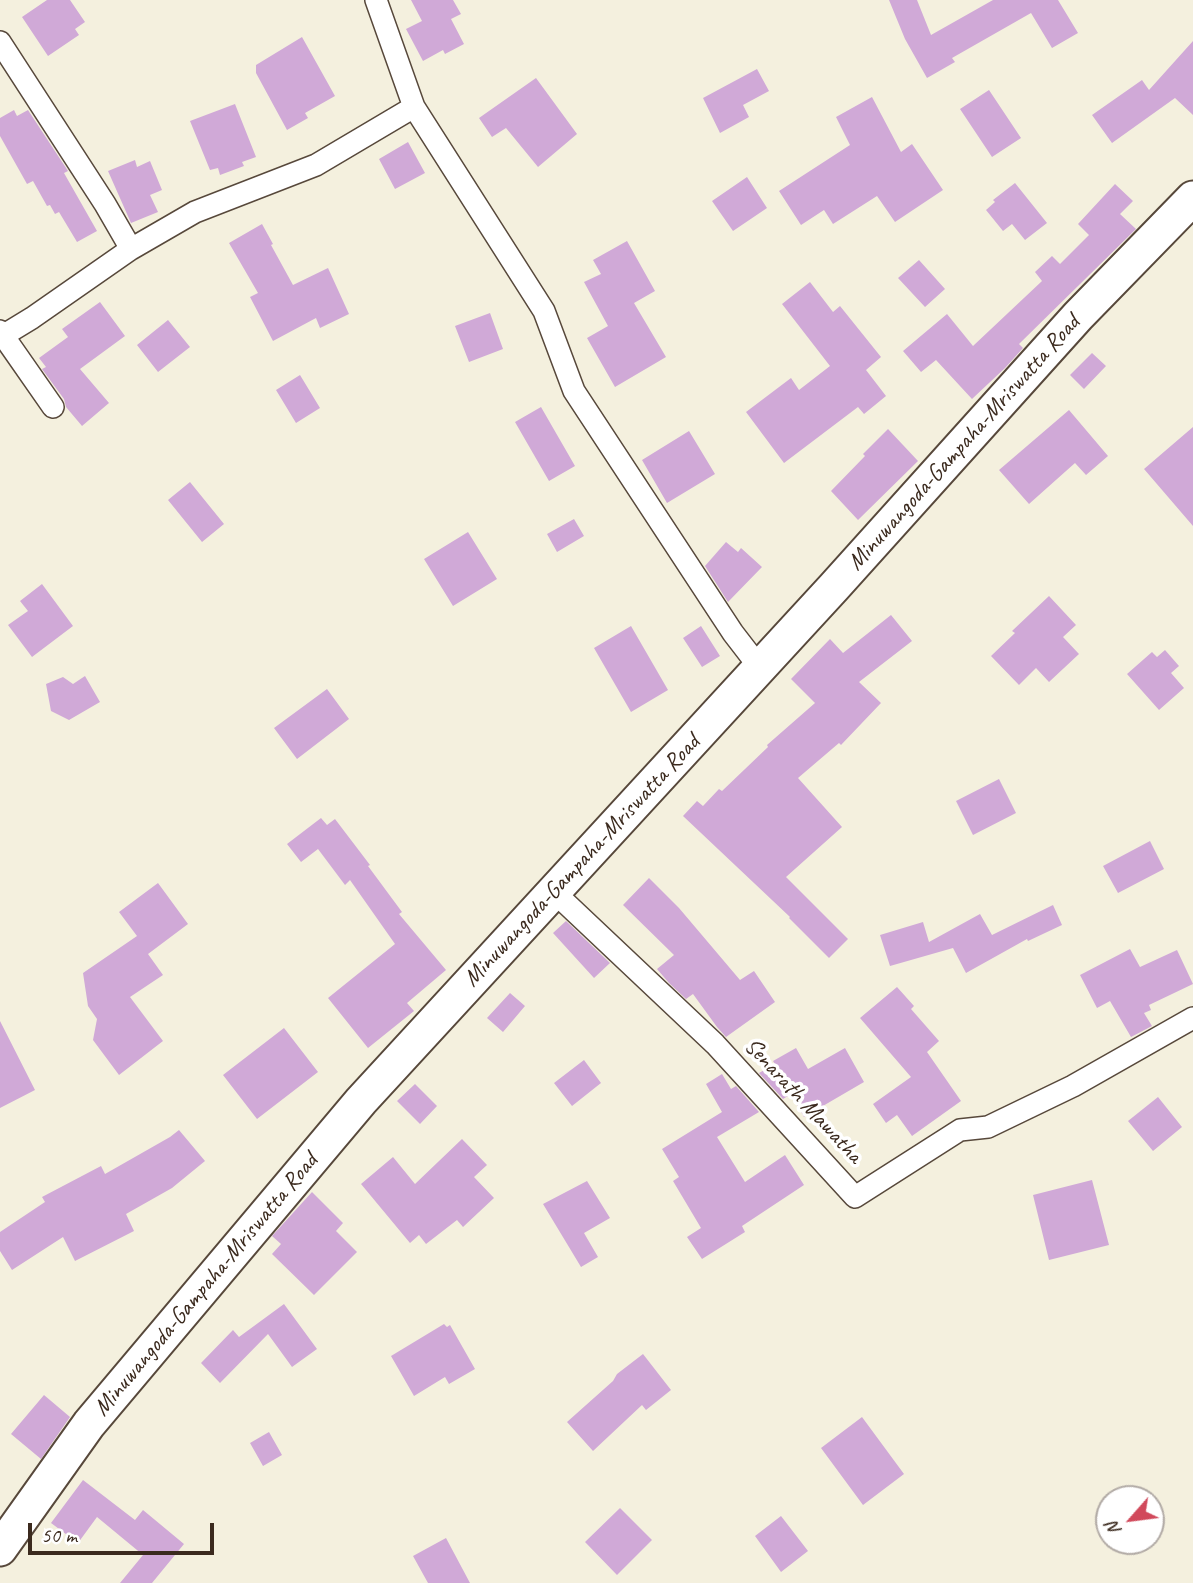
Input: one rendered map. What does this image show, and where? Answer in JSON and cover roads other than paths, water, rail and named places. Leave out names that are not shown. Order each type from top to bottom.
[{"type":"main road","name":"Minuwangoda-Gampaha-Mriswatta Road","points":[[0,1549],[89,1424],[361,1101],[760,668],[1078,316],[1193,198]]},
{"type":"street","points":[[376,0],[414,107],[544,312],[574,391],[733,634],[760,668]]},
{"type":"street","points":[[0,42],[131,249]]},
{"type":"street","points":[[53,407],[2,333],[131,249],[195,212],[316,165],[414,107]]},
{"type":"street","name":"Senarath Mawatha","points":[[554,892],[715,1044],[855,1196],[960,1130],[988,1127],[1073,1086],[1193,1018]]}]
